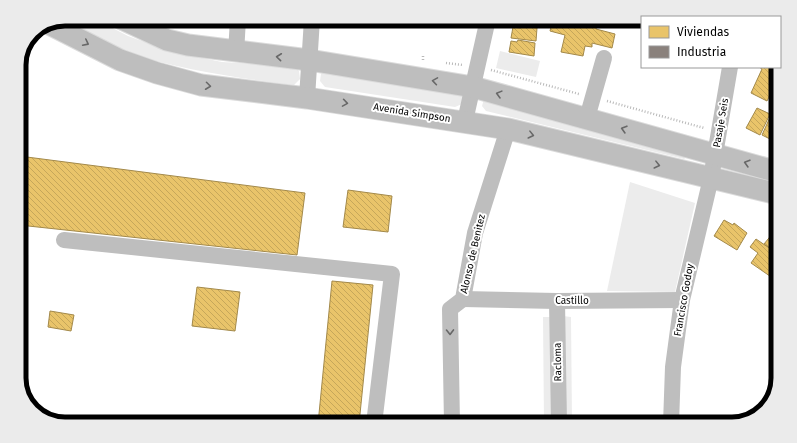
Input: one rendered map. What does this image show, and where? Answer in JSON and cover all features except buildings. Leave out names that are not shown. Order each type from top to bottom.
[{"type":"main road","points":[[137,26],[166,40],[188,45],[309,60],[473,87],[771,170]]},
{"type":"main road","name":"Avenida Simpson","points":[[56,27],[120,60],[201,86],[307,98],[465,121],[508,129],[771,192]]},
{"type":"street","points":[[236,52],[238,26]]},
{"type":"street","points":[[307,98],[311,26]]},
{"type":"street","points":[[465,121],[486,26]]},
{"type":"street","points":[[587,118],[604,58]]},
{"type":"street","name":"Pasaje Seis","points":[[711,178],[730,68]]},
{"type":"street","name":"Alonso de Benitez","points":[[452,417],[450,309],[463,298],[476,233],[508,129]]},
{"type":"street","name":"Francisco Godoy","points":[[672,417],[673,367],[682,300],[711,178]]},
{"type":"street","points":[[64,240],[392,274],[375,417]]},
{"type":"street","name":"Castillo","points":[[463,298],[557,301],[682,300]]},
{"type":"street","name":"Racloma","points":[[557,301],[559,417]]},
{"type":"path","points":[[423,54],[423,60]]},
{"type":"shaded area","points":[[74,26],[109,26],[128,36],[172,52],[222,62],[294,66],[299,71],[300,79],[294,85],[190,69],[129,53]]},
{"type":"shaded area","points":[[500,51],[540,61],[536,77],[496,68]]},
{"type":"shaded area","points":[[326,69],[465,91],[462,104],[455,107],[325,87],[320,81],[321,74]]},
{"type":"shaded area","points":[[484,99],[687,157],[684,159],[486,111],[482,106]]},
{"type":"shaded area","points":[[630,182],[695,203],[675,292],[607,291]]},
{"type":"shaded area","points":[[563,316],[571,317],[572,417],[563,417]]},
{"type":"shaded area","points":[[543,317],[553,317],[553,417],[544,417]]}]
